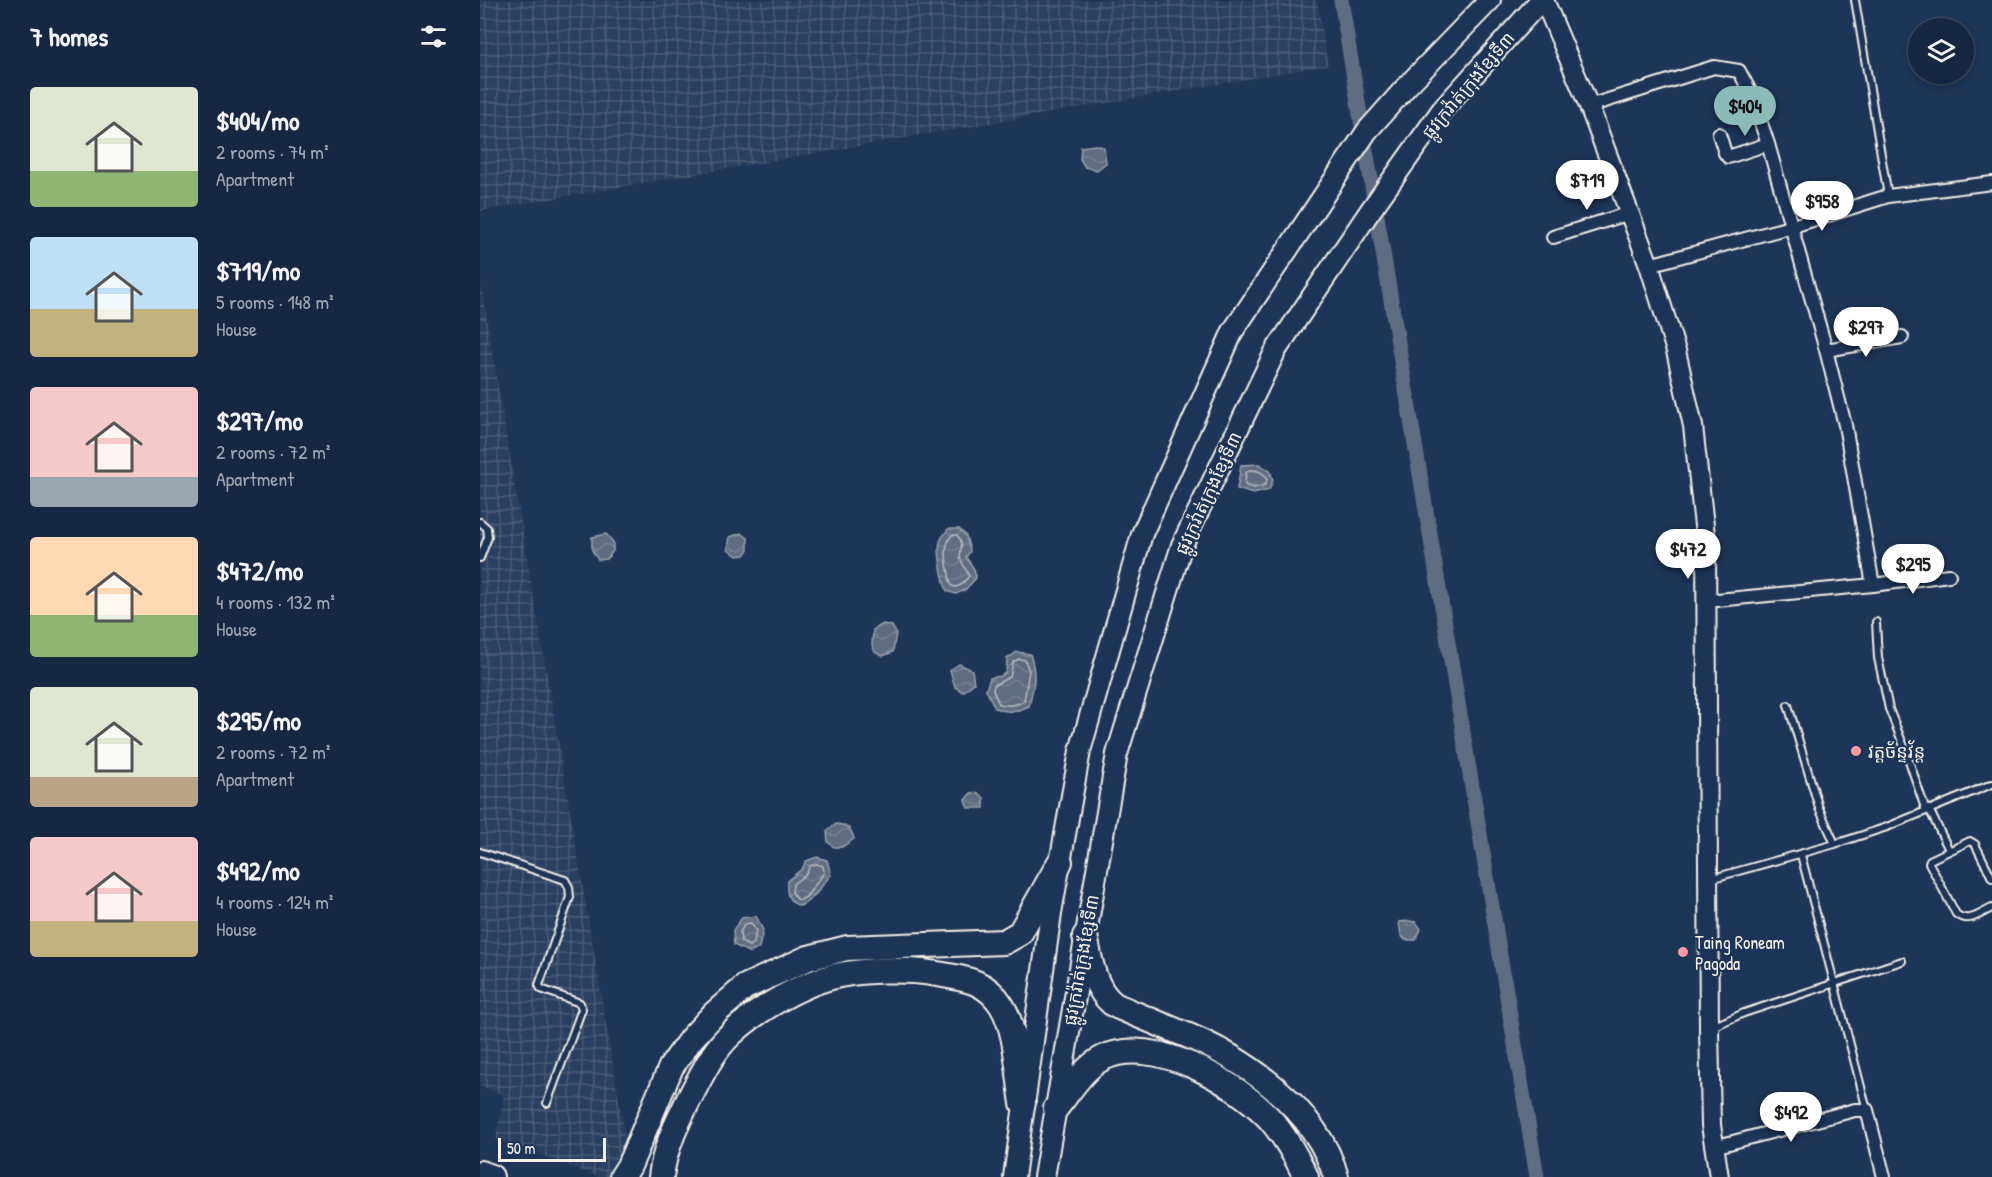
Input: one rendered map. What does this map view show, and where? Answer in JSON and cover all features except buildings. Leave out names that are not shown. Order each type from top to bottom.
[{"type":"highway","points":[[622,1177],[629,1166],[671,1067],[691,1039],[714,1014],[745,987],[808,958],[847,948],[1004,942],[1020,933],[1060,862]]},
{"type":"highway","points":[[1085,936],[1091,965],[1099,987],[1113,1005],[1205,1042],[1258,1074],[1300,1111],[1332,1160],[1336,1177]]},
{"type":"highway","points":[[661,1177],[664,1155],[681,1116],[702,1074],[726,1040],[760,1011],[798,990],[840,975],[884,972],[925,973],[972,980],[987,990],[1001,1004],[1009,1020],[1023,1103]]},
{"type":"highway","points":[[1056,1108],[1087,1068],[1104,1058],[1126,1052],[1146,1052],[1171,1058],[1193,1066],[1248,1098],[1272,1120],[1306,1177]]},
{"type":"main road","name":"ផ្លូវក្រវ៉ាត់ក្រុងខ្សែទី៣","points":[[1014,1177],[1060,862],[1080,751],[1142,534],[1233,331],[1367,131],[1490,0]]},
{"type":"main road","name":"ផ្លូវក្រវ៉ាត់ក្រុងខ្សែទី៣","points":[[1044,1177],[1117,754],[1182,545],[1276,350],[1442,110],[1543,0]]},
{"type":"main road","points":[[1543,0],[1589,106],[1649,265],[1676,351],[1693,426],[1706,544],[1709,1028],[1711,1125],[1719,1177]]},
{"type":"street","points":[[1589,106],[1714,67],[1738,71],[1751,93],[1768,144],[1826,350],[1845,425],[1873,585]]},
{"type":"street","points":[[1719,134],[1728,157],[1768,144]]},
{"type":"street","points":[[1649,265],[1790,227],[1888,196],[1992,183]]},
{"type":"street","points":[[1553,237],[1630,213]]},
{"type":"street","points":[[1826,350],[1902,337]]},
{"type":"street","points":[[1707,602],[1948,575]]},
{"type":"street","points":[[1714,1147],[1855,1110],[1867,1110],[1884,1177]]},
{"type":"lane","points":[[1855,0],[1888,196]]},
{"type":"lane","points":[[480,522],[487,528],[488,537],[480,558]]},
{"type":"lane","points":[[1876,622],[1878,658],[1889,709],[1927,810],[1949,850]]},
{"type":"lane","points":[[1788,705],[1820,807],[1835,844]]},
{"type":"lane","points":[[1709,879],[1835,844],[1992,784]]},
{"type":"lane","points":[[1992,878],[1972,842],[1967,841],[1930,860],[1929,863],[1956,914],[1962,919],[1969,920],[1992,908]]},
{"type":"lane","points":[[480,852],[565,880],[569,887],[570,897],[539,985],[541,989],[579,1003],[582,1009],[547,1103]]},
{"type":"lane","points":[[1801,855],[1867,1110]]},
{"type":"lane","points":[[1709,1028],[1744,1013],[1902,961]]},
{"type":"shaded area","points":[[480,0],[1317,0],[1328,65],[480,211]]},
{"type":"shaded area","points":[[480,280],[632,1177],[599,1177],[496,1139],[504,1095],[480,1086]]},
{"type":"water","points":[[1095,145],[1104,147],[1106,163],[1097,170],[1085,167],[1080,159],[1081,147]]},
{"type":"water","points":[[1259,464],[1270,471],[1273,480],[1269,490],[1253,494],[1237,489],[1241,465]]},
{"type":"water","points":[[948,529],[959,529],[966,536],[970,551],[966,557],[974,569],[976,578],[965,590],[956,594],[947,591],[940,559],[941,538]]},
{"type":"water","points":[[741,533],[748,538],[748,551],[745,555],[737,556],[728,549],[730,537]]},
{"type":"water","points":[[606,534],[613,542],[613,551],[607,559],[598,560],[592,550],[592,537]]},
{"type":"water","points":[[883,624],[892,626],[896,633],[893,652],[883,656],[875,652],[872,645],[873,630]]},
{"type":"water","points":[[1017,652],[1030,654],[1034,668],[1029,706],[1020,710],[1004,711],[995,708],[986,690],[990,678],[1001,676],[1006,672],[1007,659]]},
{"type":"water","points":[[959,664],[972,670],[974,683],[963,692],[955,687],[950,670]]},
{"type":"water","points":[[971,793],[980,794],[984,798],[984,808],[968,808],[965,800]]},
{"type":"water","points":[[836,824],[848,827],[854,839],[842,847],[834,847],[828,842],[827,831]]},
{"type":"water","points":[[817,857],[827,860],[831,875],[813,896],[800,906],[789,897],[787,881],[802,869],[806,861]]},
{"type":"water","points":[[756,916],[763,930],[759,948],[750,953],[734,945],[733,930],[742,918]]},
{"type":"water","points":[[1399,922],[1416,922],[1421,929],[1416,940],[1405,940],[1401,935]]},
{"type":"waterway","points":[[1341,0],[1537,1177]]},
{"type":"place","name":"វត្តច័ន្ទវ័ន្ត","points":[[1856,751]]},
{"type":"place","name":"Taing Roneam Pagoda","points":[[1683,952]]}]
